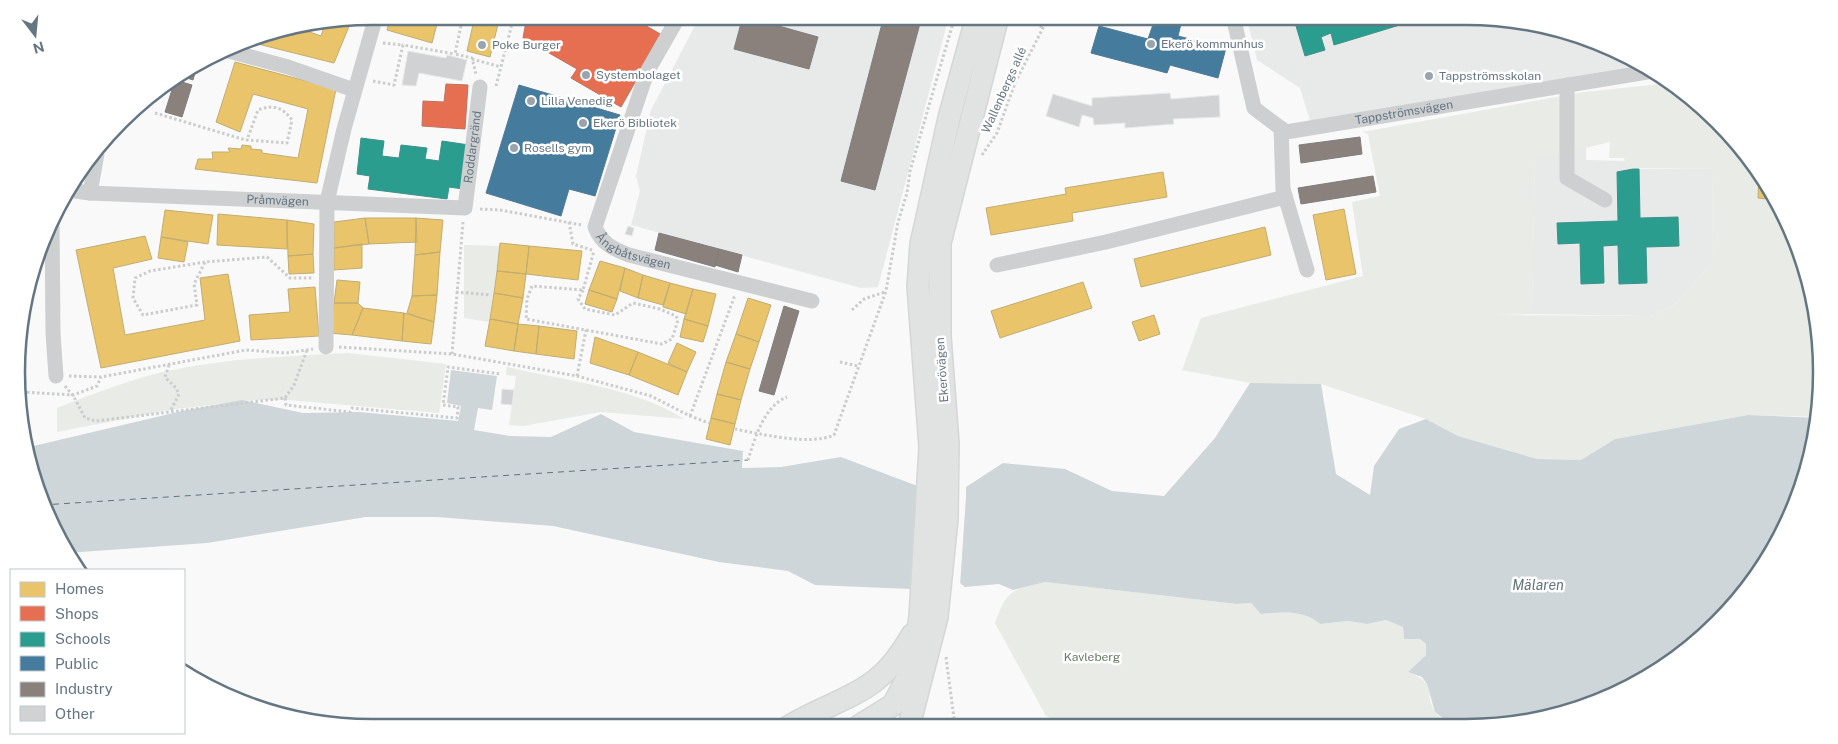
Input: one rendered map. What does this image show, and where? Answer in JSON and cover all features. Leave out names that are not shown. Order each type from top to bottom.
[{"type":"main road","name":"Ekerövägen","points":[[870,719],[893,705],[911,671],[926,618],[930,447],[918,286],[921,244],[949,118],[975,25]]},
{"type":"main road","name":"Ekerövägen","points":[[910,719],[926,618],[947,519],[948,443],[940,336],[940,243],[996,25]]},
{"type":"main road","name":"Ekerövägen","points":[[804,719],[870,687],[899,658],[926,618]]},
{"type":"street","points":[[326,347],[327,202],[356,84],[373,25]]},
{"type":"street","name":"Ångbåtsvägen","points":[[673,25],[647,72],[597,231],[610,248],[629,255],[812,301]]},
{"type":"street","points":[[1235,25],[1254,108],[1281,128],[1283,189],[1307,270]]},
{"type":"street","points":[[235,53],[356,84]]},
{"type":"street","name":"Tappströmsvägen","points":[[1281,128],[1286,132],[1643,73]]},
{"type":"street","points":[[1566,85],[1567,178],[1605,200]]},
{"type":"street","name":"Roddargränd","points":[[465,208],[480,87]]},
{"type":"street","points":[[90,193],[95,163]]},
{"type":"street","name":"Pråmvägen","points":[[75,191],[465,208]]},
{"type":"street","points":[[997,265],[1106,242],[1285,197]]},
{"type":"street","points":[[52,237],[52,333],[56,376]]},
{"type":"path","points":[[455,54],[462,25]]},
{"type":"path","points":[[735,429],[799,438],[826,438],[834,435],[841,422],[858,366],[886,292],[898,222],[907,193],[910,171],[953,25]]},
{"type":"path","points":[[1041,25],[1041,29]]},
{"type":"path","points":[[1041,29],[1044,25]]},
{"type":"path","name":"Wallenbergs allé","points":[[980,158],[997,132],[1015,83],[1041,29]]},
{"type":"path","points":[[356,84],[394,85],[403,45],[455,54],[501,66]]},
{"type":"path","points":[[472,58],[480,87]]},
{"type":"path","points":[[155,113],[211,131],[247,140],[287,143],[292,120],[284,110],[270,106],[258,110],[247,140]]},
{"type":"path","points":[[452,354],[456,292],[465,208],[500,210],[597,231],[583,290],[578,299],[585,309],[615,315],[633,303],[660,309],[676,316],[678,320],[672,339],[662,344],[526,319],[526,299],[532,286],[583,290]]},
{"type":"path","points":[[205,262],[194,284],[197,305],[143,316],[133,298],[134,278],[150,271],[205,262],[267,257],[290,278],[327,278]]},
{"type":"path","points":[[690,416],[740,282]]},
{"type":"path","points":[[456,292],[491,295]]},
{"type":"path","points":[[852,310],[864,299],[886,292]]},
{"type":"path","points":[[576,376],[586,330]]},
{"type":"path","points":[[56,376],[101,377],[246,350],[286,353],[326,347],[452,354],[576,376],[651,396],[690,416],[709,423]]},
{"type":"path","points":[[307,350],[294,385],[285,398],[286,405],[350,412],[352,408],[456,418],[458,407],[444,405],[448,367],[501,374]]},
{"type":"path","points":[[840,362],[858,366]]},
{"type":"path","points":[[169,364],[165,377],[179,394],[177,401],[170,411]]},
{"type":"path","points":[[56,376],[73,395],[85,418],[96,421],[285,398]]},
{"type":"path","points":[[26,392],[73,395],[97,386],[101,377]]},
{"type":"path","points":[[748,460],[756,433],[778,400],[787,397]]},
{"type":"path","points":[[945,652],[954,719]]},
{"type":"shaded area","points":[[695,25],[947,25],[878,287],[861,288],[631,225],[640,191],[636,176],[651,110]]},
{"type":"shaded area","name":"Tappströmsskolan","points":[[1248,25],[1466,25],[1511,28],[1556,37],[1599,51],[1630,66],[1311,124],[1300,88],[1257,60]]},
{"type":"shaded area","points":[[1536,108],[1587,109],[1586,160],[1626,161],[1633,169],[1712,169],[1713,262],[1675,304],[1650,316],[1532,314]]},
{"type":"green space","points":[[1660,84],[1695,111],[1727,143],[1755,179],[1787,239],[1801,282],[1810,327],[1813,372],[1810,417],[1748,415],[1615,439],[1581,460],[1537,459],[1458,436],[1426,419],[1321,384],[1250,383],[1182,370],[1201,318],[1363,276],[1352,202],[1380,196],[1368,134],[1362,132],[1584,92]],"holes":[[[1610,142],[1609,158],[1624,158],[1626,168],[1712,169],[1713,262],[1675,304],[1650,316],[1495,315],[1532,314],[1535,160]]]},
{"type":"green space","points":[[464,245],[500,246],[489,322],[464,318]]},
{"type":"green space","points":[[348,353],[446,364],[439,413],[288,400],[254,400],[176,409],[57,432],[57,408],[146,376],[219,362]]},
{"type":"green space","points":[[507,367],[622,392],[665,408],[684,419],[601,412],[523,426],[509,425],[516,376],[506,375]]},
{"type":"green space","name":"Kavleberg","points":[[1045,582],[1237,604],[1251,603],[1261,614],[1300,614],[1314,619],[1320,624],[1348,621],[1367,624],[1386,620],[1403,627],[1404,638],[1420,639],[1426,644],[1426,655],[1408,672],[1418,676],[1427,685],[1435,712],[1443,719],[1054,719],[1046,716],[995,623],[1007,597],[1025,587]]},
{"type":"water","name":"Mälaren","points":[[451,370],[497,376],[492,410],[478,408],[474,430],[510,436],[551,437],[601,414],[634,432],[743,451],[742,468],[781,467],[841,457],[949,498],[1003,463],[1065,469],[1112,491],[1164,496],[1215,438],[1250,383],[1321,384],[1336,474],[1370,495],[1374,466],[1399,429],[1426,419],[1458,436],[1537,459],[1581,460],[1615,439],[1748,415],[1810,418],[1795,484],[1767,546],[1727,601],[1695,633],[1640,673],[1578,701],[1511,716],[1466,719],[1444,719],[1435,712],[1427,684],[1422,677],[1408,672],[1426,655],[1426,644],[1420,639],[1404,639],[1403,627],[1386,620],[1367,624],[1348,621],[1320,624],[1314,619],[1300,614],[1261,614],[1251,603],[1237,604],[1045,582],[1013,590],[999,584],[965,587],[937,565],[917,579],[910,589],[815,585],[788,571],[719,562],[553,526],[437,517],[366,517],[207,543],[75,552],[51,505],[43,484],[33,446],[182,411],[242,400],[303,413],[359,412],[458,421],[461,406],[447,403]]},
{"type":"pier","points":[[966,484],[960,586],[936,567],[949,495]]},
{"type":"building: Homes","points":[[388,25],[437,25],[432,43],[387,30]]},
{"type":"building: Homes","points":[[473,25],[498,25],[490,57],[467,51]]},
{"type":"building: Homes","points":[[349,26],[334,63],[258,44],[308,31],[321,36],[323,29]]},
{"type":"building: Homes","points":[[235,62],[336,89],[317,183],[195,169],[198,159],[213,159],[212,152],[230,152],[228,148],[241,149],[242,145],[251,146],[251,149],[262,150],[262,153],[298,158],[308,109],[253,94],[240,132],[216,122]]},
{"type":"building: Homes","points":[[1163,172],[1167,197],[1072,213],[1073,221],[991,235],[986,208],[1066,194],[1065,188]]},
{"type":"building: Homes","points":[[1759,185],[1767,199],[1758,198]]},
{"type":"building: Homes","points":[[1344,209],[1356,274],[1326,280],[1313,215]]},
{"type":"building: Homes","points":[[165,210],[213,215],[208,244],[161,237]]},
{"type":"building: Homes","points":[[218,214],[287,220],[287,249],[217,245]]},
{"type":"building: Homes","points":[[365,218],[369,244],[334,248],[334,222]]},
{"type":"building: Homes","points":[[365,218],[416,218],[417,242],[369,244]]},
{"type":"building: Homes","points":[[416,218],[443,220],[440,252],[415,255]]},
{"type":"building: Homes","points":[[287,220],[314,224],[313,254],[288,256]]},
{"type":"building: Homes","points":[[1265,227],[1271,255],[1141,287],[1134,259]]},
{"type":"building: Homes","points":[[145,236],[152,259],[113,268],[125,335],[205,320],[200,278],[228,274],[240,341],[101,368],[76,250]]},
{"type":"building: Homes","points":[[161,237],[188,242],[184,262],[158,258]]},
{"type":"building: Homes","points":[[500,243],[529,246],[526,274],[497,271]]},
{"type":"building: Homes","points":[[362,244],[362,268],[334,270],[334,248]]},
{"type":"building: Homes","points":[[529,246],[582,251],[578,280],[526,274]]},
{"type":"building: Homes","points":[[440,252],[437,295],[412,296],[415,255]]},
{"type":"building: Homes","points":[[313,254],[314,273],[289,274],[288,256]]},
{"type":"building: Homes","points":[[600,261],[625,268],[617,299],[589,290]]},
{"type":"building: Homes","points":[[625,268],[643,275],[638,298],[620,291]]},
{"type":"building: Homes","points":[[497,271],[526,274],[523,298],[494,293]]},
{"type":"building: Homes","points":[[643,275],[670,283],[663,305],[638,298]]},
{"type":"building: Homes","points":[[337,280],[360,282],[358,303],[334,303]]},
{"type":"building: Homes","points":[[1083,282],[1092,308],[1000,338],[991,311]]},
{"type":"building: Homes","points":[[670,283],[693,289],[686,314],[663,307]]},
{"type":"building: Homes","points":[[315,287],[319,336],[251,340],[249,315],[290,312],[288,289]]},
{"type":"building: Homes","points":[[693,289],[716,294],[708,326],[684,319]]},
{"type":"building: Homes","points":[[589,290],[617,299],[612,312],[585,304]]},
{"type":"building: Homes","points":[[494,293],[523,298],[518,324],[490,319]]},
{"type":"building: Homes","points":[[437,295],[434,322],[407,313],[412,296]]},
{"type":"building: Homes","points":[[748,298],[771,305],[759,342],[736,334]]},
{"type":"building: Homes","points":[[334,303],[358,303],[363,308],[352,335],[329,333]]},
{"type":"building: Homes","points":[[363,308],[404,313],[402,341],[352,335]]},
{"type":"building: Homes","points":[[404,313],[434,322],[431,344],[402,341]]},
{"type":"building: Homes","points":[[1154,315],[1160,334],[1139,341],[1132,322]]},
{"type":"building: Homes","points":[[490,319],[518,324],[514,351],[485,346]]},
{"type":"building: Homes","points":[[684,319],[708,326],[703,342],[680,337]]},
{"type":"building: Homes","points":[[518,324],[539,326],[536,354],[514,351]]},
{"type":"building: Homes","points":[[539,326],[577,331],[574,359],[536,354]]},
{"type":"building: Homes","points":[[736,334],[759,342],[750,369],[726,362]]},
{"type":"building: Homes","points":[[595,337],[638,352],[629,375],[590,363]]},
{"type":"building: Homes","points":[[677,343],[696,352],[687,372],[668,363]]},
{"type":"building: Homes","points":[[638,352],[687,372],[678,395],[629,375]]},
{"type":"building: Homes","points":[[726,362],[750,369],[741,400],[717,394]]},
{"type":"building: Homes","points":[[717,394],[741,400],[735,424],[711,418]]},
{"type":"building: Homes","points":[[711,418],[735,424],[730,445],[706,439]]},
{"type":"building: Shops","points":[[525,25],[645,25],[662,35],[621,107],[571,78],[577,69],[523,38]]},
{"type":"building: Shops","points":[[446,84],[468,85],[465,129],[422,126],[423,101],[444,102]]},
{"type":"building: Schools","points":[[1296,25],[1400,25],[1334,45],[1331,33],[1321,37],[1325,50],[1305,56]]},
{"type":"building: Schools","points":[[361,138],[384,141],[382,156],[399,158],[401,145],[427,148],[425,159],[439,161],[442,141],[469,145],[463,189],[449,187],[447,199],[368,189],[370,176],[357,174]]},
{"type":"building: Schools","points":[[1639,169],[1640,218],[1678,217],[1679,246],[1646,247],[1647,283],[1619,284],[1618,245],[1603,246],[1604,283],[1581,284],[1580,243],[1558,244],[1557,223],[1618,221],[1617,172]]},
{"type":"building: Public","name":"Ekerö kommunhus","points":[[1153,25],[1181,25],[1178,36],[1226,48],[1218,78],[1170,65],[1167,73],[1091,53],[1099,26],[1148,39]]},
{"type":"building: Public","points":[[519,85],[620,115],[595,196],[569,189],[561,216],[486,193]]},
{"type":"building: Industry","points":[[741,25],[775,25],[818,37],[809,69],[734,49]]},
{"type":"building: Industry","points":[[882,25],[920,25],[875,190],[841,181]]},
{"type":"building: Industry","points":[[195,73],[193,80],[187,78]]},
{"type":"building: Industry","points":[[181,82],[192,85],[182,117],[165,112],[172,88]]},
{"type":"building: Industry","points":[[1360,137],[1362,154],[1301,163],[1299,145]]},
{"type":"building: Industry","points":[[1373,176],[1376,192],[1301,204],[1298,188]]},
{"type":"building: Industry","points":[[659,233],[719,249],[715,267],[655,250]]},
{"type":"building: Industry","points":[[719,249],[742,255],[738,272],[715,265]]},
{"type":"building: Industry","points":[[784,306],[799,311],[774,395],[759,391]]},
{"type":"building: Other","points":[[408,51],[446,58],[447,55],[467,60],[462,81],[419,73],[416,86],[402,85]]},
{"type":"building: Other","points":[[1170,93],[1171,99],[1219,95],[1220,117],[1173,119],[1174,124],[1125,128],[1125,123],[1094,125],[1093,118],[1082,115],[1079,127],[1046,116],[1053,94],[1092,106],[1092,98]]},
{"type":"building: Other","points":[[628,226],[634,228],[632,236],[625,234]]},
{"type":"building: Other","points":[[502,389],[514,390],[512,405],[501,404]]},
{"type":"ferry route","points":[[51,504],[748,460]]},
{"type":"place","name":"Ekerö kommunhus","points":[[1151,44]]},
{"type":"place","name":"Poke Burger","points":[[482,45]]},
{"type":"place","name":"Systembolaget","points":[[586,75]]},
{"type":"place","name":"Tappströmsskolan","points":[[1429,76]]},
{"type":"place","name":"Lilla Venedig","points":[[531,101]]},
{"type":"place","name":"Ekerö Bibliotek","points":[[583,123]]},
{"type":"place","name":"Rosells gym","points":[[514,148]]}]
